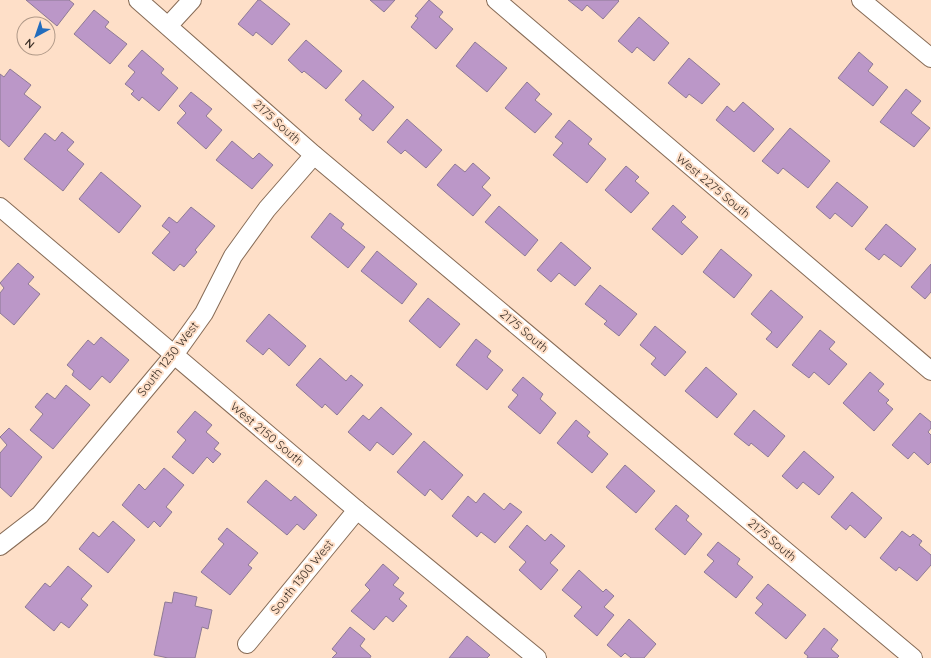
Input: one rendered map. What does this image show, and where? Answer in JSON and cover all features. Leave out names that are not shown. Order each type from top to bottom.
[{"type":"street","name":"2175 South","points":[[138,0],[314,155],[913,658]]},
{"type":"street","points":[[169,26],[192,0]]},
{"type":"street","name":"West 2275 South","points":[[496,0],[931,371]]},
{"type":"street","points":[[861,0],[931,58]]},
{"type":"street","name":"South 1230 West","points":[[0,546],[40,515],[174,355],[204,313],[233,256],[267,209],[314,155]]},
{"type":"street","name":"West 2150 South","points":[[0,207],[357,510],[537,658]]},
{"type":"street","name":"South 1300 West","points":[[247,644],[357,510]]},
{"type":"building","points":[[26,0],[69,0],[74,4],[57,26],[56,16],[45,16]]},
{"type":"building","points":[[258,0],[290,24],[272,45],[256,32],[253,36],[238,24]]},
{"type":"building","points":[[370,0],[395,0],[384,12]]},
{"type":"building","points":[[429,0],[443,12],[439,17],[453,29],[436,49],[411,27],[418,18],[415,16]]},
{"type":"building","points":[[568,0],[619,1],[603,19],[587,5],[582,11]]},
{"type":"building","points":[[94,10],[109,22],[105,27],[127,44],[110,64],[74,34]]},
{"type":"building","points":[[639,17],[669,43],[654,61],[637,47],[632,53],[618,41]]},
{"type":"building","points":[[306,40],[342,71],[326,89],[304,71],[302,73],[288,60]]},
{"type":"building","points":[[475,42],[507,68],[487,92],[456,66]]},
{"type":"building","points":[[142,50],[164,69],[161,73],[178,88],[159,111],[142,97],[139,101],[131,94],[134,91],[125,84],[135,72],[128,66]]},
{"type":"building","points":[[859,52],[873,64],[868,71],[888,87],[873,106],[838,78]]},
{"type":"building","points":[[689,58],[720,84],[702,104],[689,94],[686,98],[668,83]]},
{"type":"building","points":[[10,69],[31,85],[24,94],[41,107],[9,147],[0,139],[0,74],[4,77]]},
{"type":"building","points":[[363,80],[394,107],[373,131],[359,119],[362,115],[345,100]]},
{"type":"building","points":[[527,82],[540,94],[535,100],[552,114],[535,133],[505,108]]},
{"type":"building","points":[[906,89],[921,101],[911,113],[930,128],[914,147],[880,122]]},
{"type":"building","points":[[191,92],[212,109],[206,116],[222,130],[206,149],[177,123],[186,113],[179,106]]},
{"type":"building","points":[[743,102],[774,129],[754,152],[716,120],[727,106],[734,112]]},
{"type":"building","points":[[407,119],[442,150],[426,168],[405,150],[401,154],[387,142]]},
{"type":"building","points":[[569,120],[592,139],[588,144],[606,159],[587,183],[553,155],[563,143],[555,137]]},
{"type":"building","points":[[790,128],[830,161],[808,188],[783,168],[778,174],[762,161]]},
{"type":"building","points":[[62,132],[74,142],[67,150],[84,164],[63,191],[24,159],[45,133],[55,141]]},
{"type":"building","points":[[232,141],[253,159],[259,153],[273,165],[252,189],[216,160]]},
{"type":"building","points":[[473,163],[490,178],[482,187],[491,195],[473,216],[437,185],[455,164],[465,172]]},
{"type":"building","points":[[626,166],[639,177],[635,181],[649,193],[631,213],[605,190]]},
{"type":"building","points":[[101,172],[141,206],[119,233],[79,199]]},
{"type":"building","points":[[837,182],[868,207],[852,227],[835,213],[830,219],[816,207]]},
{"type":"building","points":[[673,205],[686,217],[681,222],[698,237],[682,255],[652,229]]},
{"type":"building","points":[[499,206],[538,240],[525,256],[485,222]]},
{"type":"building","points":[[191,207],[215,226],[195,250],[197,252],[184,267],[180,264],[174,271],[152,253],[170,232],[162,226],[169,217],[177,223]]},
{"type":"building","points":[[330,213],[344,224],[341,228],[365,247],[348,268],[311,237]]},
{"type":"building","points":[[886,224],[916,249],[901,267],[884,254],[879,260],[865,249]]},
{"type":"building","points":[[561,242],[591,268],[575,286],[559,273],[551,282],[537,270]]},
{"type":"building","points":[[721,249],[752,275],[734,298],[703,272]]},
{"type":"building","points":[[377,251],[417,284],[402,304],[361,271]]},
{"type":"building","points":[[18,263],[34,277],[28,284],[40,294],[14,325],[0,313],[0,293],[4,288],[0,283]]},
{"type":"building","points":[[931,264],[931,292],[925,299],[911,287]]},
{"type":"building","points":[[600,285],[637,314],[619,336],[604,324],[607,321],[585,304]]},
{"type":"building","points":[[771,290],[803,317],[777,348],[766,339],[772,332],[751,314]]},
{"type":"building","points":[[428,298],[460,324],[440,348],[409,321]]},
{"type":"building","points":[[269,314],[306,346],[289,366],[269,348],[263,355],[246,341]]},
{"type":"building","points":[[655,326],[686,352],[665,376],[651,364],[656,358],[640,345]]},
{"type":"building","points":[[820,330],[835,342],[829,349],[847,364],[829,385],[814,372],[809,378],[792,365]]},
{"type":"building","points":[[101,337],[129,360],[110,383],[102,376],[90,390],[72,375],[74,371],[67,365],[88,340],[94,345]]},
{"type":"building","points":[[476,339],[491,351],[487,357],[503,370],[487,390],[456,365]]},
{"type":"building","points":[[320,358],[346,381],[351,375],[363,385],[337,415],[325,404],[322,408],[296,385]]},
{"type":"building","points":[[706,367],[737,394],[717,418],[685,391]]},
{"type":"building","points":[[870,372],[884,384],[878,391],[889,400],[886,403],[893,409],[874,431],[843,403]]},
{"type":"building","points":[[523,377],[543,394],[540,399],[556,413],[540,434],[508,407],[518,395],[512,390]]},
{"type":"building","points":[[66,385],[90,405],[53,449],[30,430],[43,414],[35,407],[47,393],[55,399]]},
{"type":"building","points":[[381,407],[412,434],[393,455],[377,442],[370,451],[348,432],[363,415],[369,420]]},
{"type":"building","points":[[754,410],[785,436],[768,457],[751,443],[749,446],[734,434]]},
{"type":"building","points":[[195,411],[212,425],[206,432],[219,443],[214,449],[221,454],[213,463],[207,457],[193,474],[172,457],[186,440],[177,432]]},
{"type":"building","points":[[920,413],[931,422],[931,428],[928,432],[931,435],[931,462],[928,465],[914,452],[908,459],[892,445]]},
{"type":"building","points":[[576,420],[590,432],[587,436],[608,454],[592,473],[557,443]]},
{"type":"building","points":[[9,428],[42,457],[11,497],[0,487],[0,453],[7,445],[0,437]]},
{"type":"building","points":[[424,441],[463,475],[442,500],[430,489],[425,496],[397,472]]},
{"type":"building","points":[[804,451],[834,477],[819,495],[803,482],[797,489],[782,476]]},
{"type":"building","points":[[625,465],[655,491],[636,513],[606,487]]},
{"type":"building","points":[[164,468],[184,485],[166,507],[172,512],[160,527],[154,521],[148,528],[122,505],[139,484],[145,490]]},
{"type":"building","points":[[266,480],[291,501],[295,496],[317,515],[304,530],[297,524],[287,535],[247,502]]},
{"type":"building","points":[[852,492],[882,518],[865,538],[850,525],[846,530],[831,517]]},
{"type":"building","points":[[484,493],[504,510],[510,503],[522,512],[495,543],[481,532],[477,537],[452,516],[468,496],[476,503]]},
{"type":"building","points":[[676,505],[689,516],[686,520],[702,534],[685,555],[655,529]]},
{"type":"building","points":[[113,521],[135,540],[108,573],[79,549],[93,532],[99,537]]},
{"type":"building","points":[[527,525],[545,541],[551,534],[565,546],[550,563],[558,570],[541,590],[519,570],[526,562],[509,547]]},
{"type":"building","points":[[227,528],[258,553],[248,565],[252,568],[230,595],[201,572],[224,544],[218,539]]},
{"type":"building","points":[[902,531],[910,537],[913,534],[922,541],[919,545],[931,555],[931,565],[917,581],[899,567],[896,571],[880,558]]},
{"type":"building","points":[[718,542],[740,559],[737,564],[753,577],[736,598],[704,572],[714,561],[707,555]]},
{"type":"building","points":[[383,564],[399,578],[393,585],[404,593],[399,599],[407,606],[393,622],[386,616],[374,630],[351,611],[370,590],[365,585]]},
{"type":"building","points":[[68,566],[92,586],[81,599],[88,605],[69,628],[61,622],[54,631],[25,607],[45,583],[50,587]]},
{"type":"building","points":[[579,570],[603,592],[606,589],[614,596],[604,607],[614,615],[597,636],[574,616],[582,607],[562,590]]},
{"type":"building","points":[[768,584],[806,615],[786,639],[755,613],[763,604],[756,598]]},
{"type":"building","points":[[174,592],[197,597],[195,606],[212,610],[208,629],[202,627],[195,658],[168,658],[154,655],[165,602],[172,603]]},
{"type":"building","points":[[629,619],[656,644],[644,658],[631,658],[625,653],[621,657],[607,645]]},
{"type":"building","points":[[350,627],[365,639],[360,646],[371,656],[370,658],[332,658],[337,653],[332,649]]},
{"type":"building","points":[[824,628],[838,640],[831,649],[839,656],[837,658],[807,658],[808,656],[804,653]]},
{"type":"building","points":[[467,636],[490,655],[487,658],[449,658]]}]
